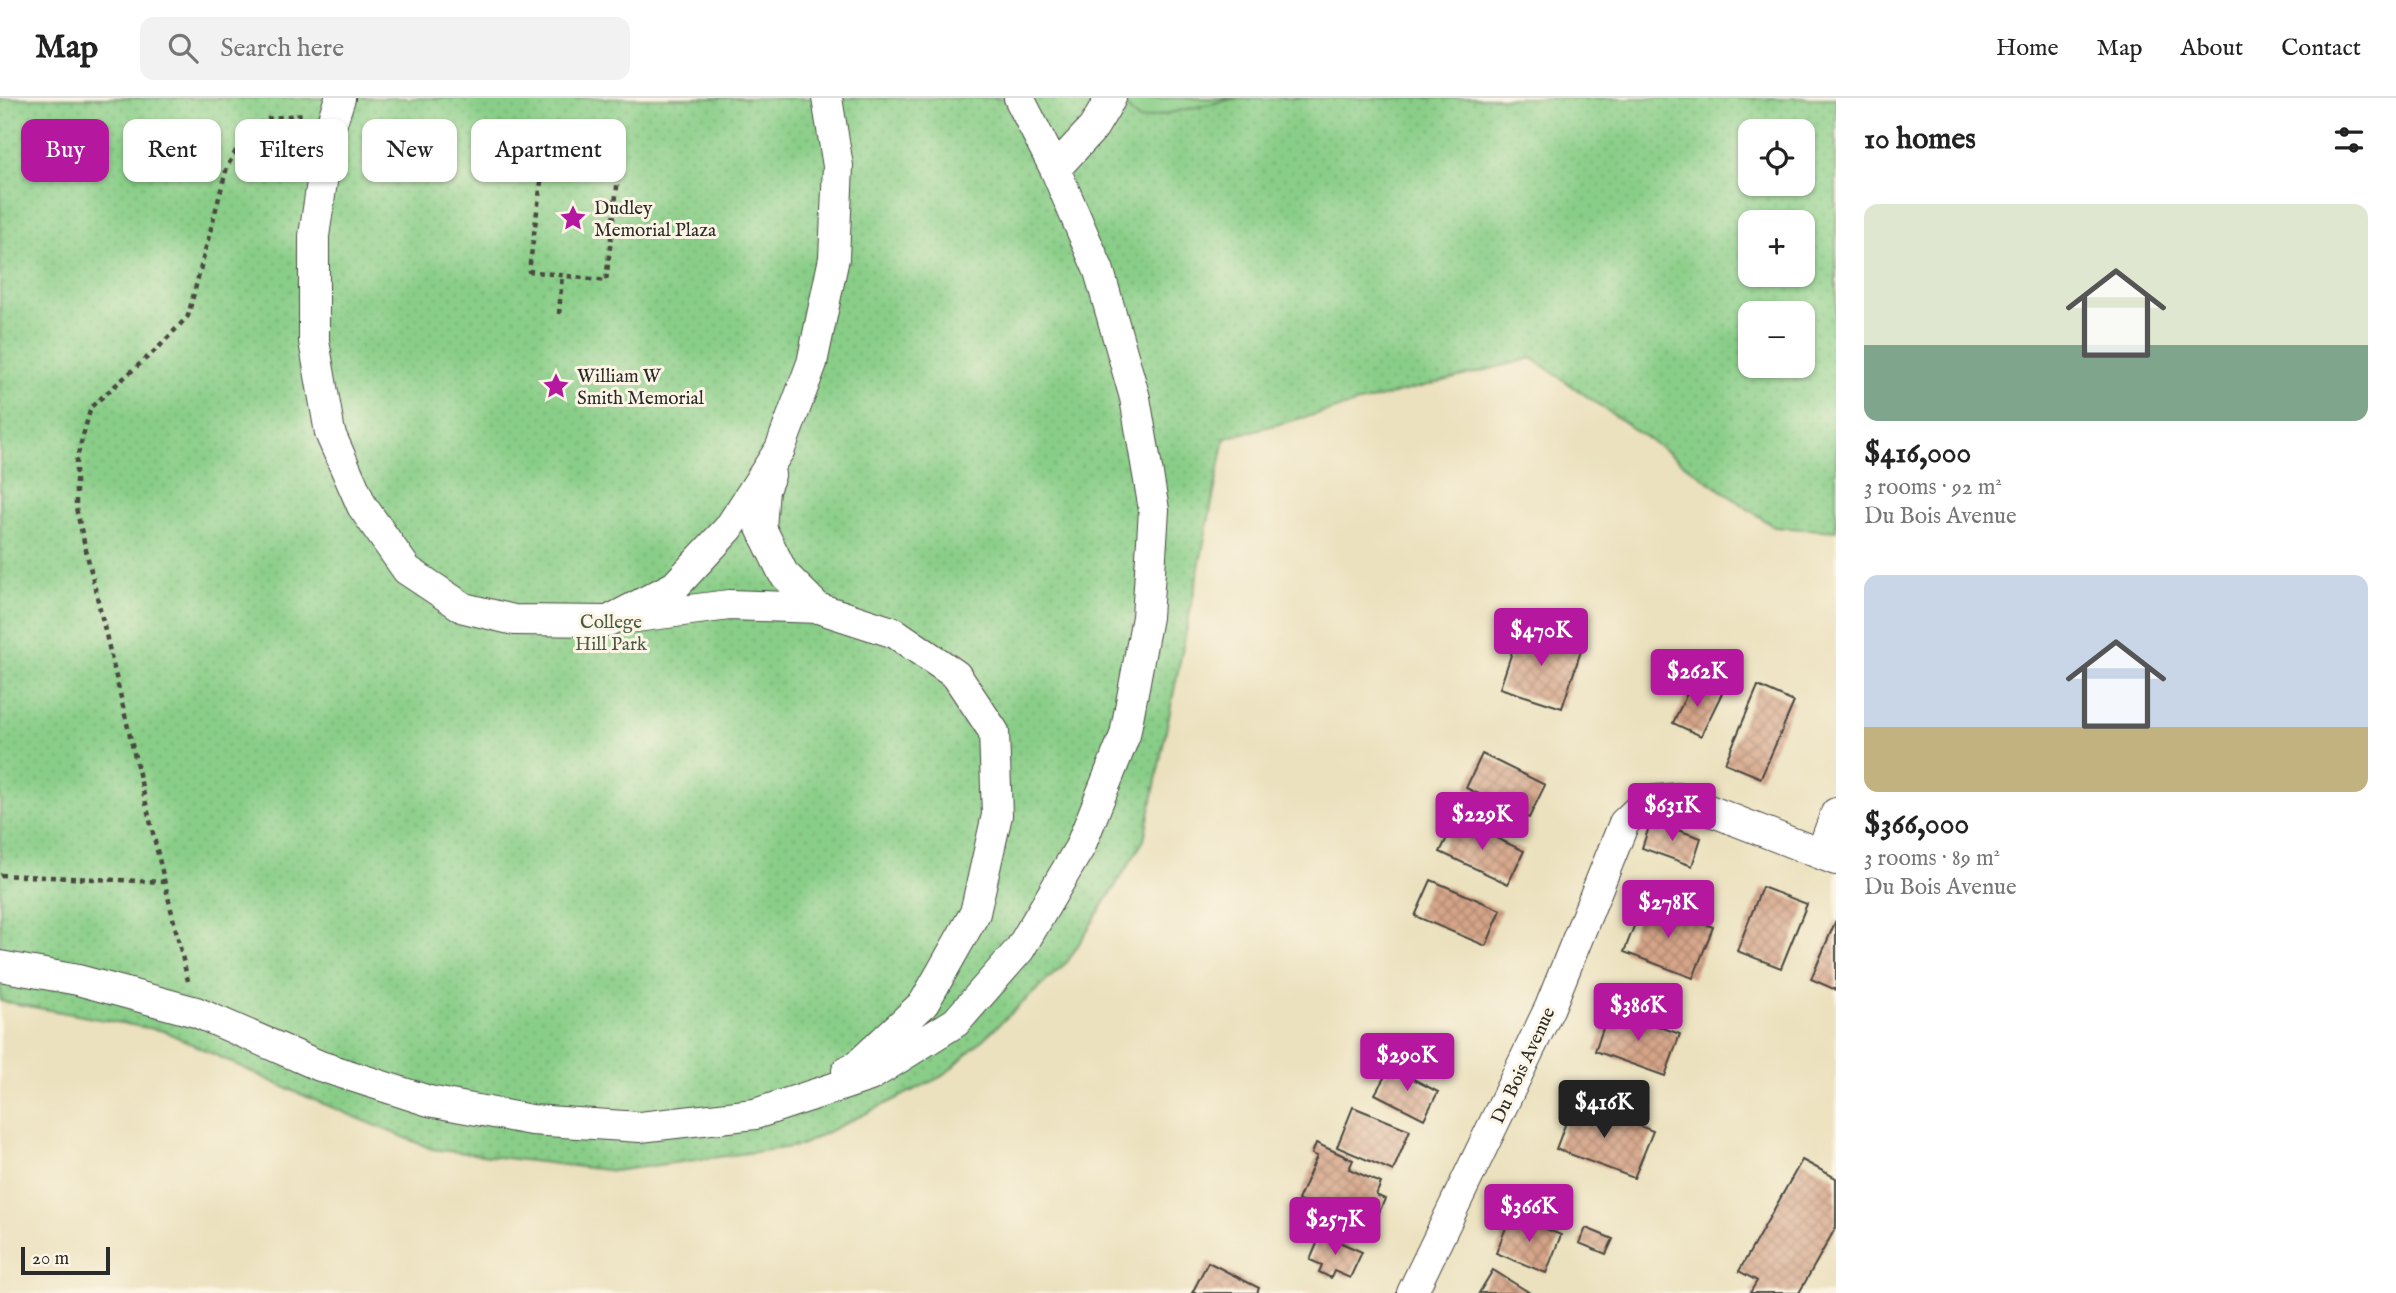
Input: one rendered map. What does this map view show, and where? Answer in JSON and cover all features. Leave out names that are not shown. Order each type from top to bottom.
[{"type":"street","points":[[818,608],[783,573],[761,528],[764,490],[812,363],[834,258],[838,166],[827,98]]},
{"type":"street","points":[[0,966],[78,980],[196,1012],[320,1066],[429,1101],[531,1120],[640,1127],[755,1114],[870,1076],[956,1021],[1020,948],[1080,847],[1125,735],[1147,617],[1154,510],[1135,398],[1099,271],[1055,169],[1019,98]]},
{"type":"street","points":[[1055,169],[1093,128],[1111,98]]},
{"type":"street","points":[[337,106],[330,128],[314,236],[314,341],[330,433],[362,506],[407,570],[464,608],[514,620],[608,621],[729,605],[818,608],[895,633],[956,675],[994,732],[997,815],[975,913],[924,1003],[857,1066],[755,1114]]},
{"type":"street","points":[[608,621],[675,586],[729,528],[780,449]]},
{"type":"street","name":"Du Bois Avenue","points":[[1412,1293],[1550,1007],[1624,823],[1647,801],[1678,798],[1829,857]]},
{"type":"street","points":[[1829,857],[1836,813]]},
{"type":"path","points":[[196,1012],[76,508],[76,461],[91,407],[159,347],[188,316],[227,167],[242,140],[265,119],[314,113],[337,106]]},
{"type":"path","points":[[541,182],[529,271],[606,281],[618,182]]},
{"type":"path","points":[[559,314],[562,275]]},
{"type":"path","points":[[0,875],[165,882]]},
{"type":"green space","name":"College Hill Park","points":[[0,98],[1117,98],[1139,120],[1237,98],[1836,98],[1836,531],[1774,527],[1532,358],[1225,438],[1144,840],[1068,961],[943,1076],[799,1146],[614,1171],[432,1149],[288,1089],[164,1031],[0,1001]]},
{"type":"green space","points":[[1117,98],[1237,98],[1139,120]]},
{"type":"building","points":[[1520,628],[1582,648],[1562,708],[1500,688]]},
{"type":"building","points":[[1758,686],[1794,702],[1761,778],[1725,763]]},
{"type":"building","points":[[1690,687],[1723,691],[1701,736],[1673,723]]},
{"type":"building","points":[[1482,754],[1545,785],[1529,818],[1466,788]]},
{"type":"building","points":[[1456,819],[1524,851],[1508,884],[1440,852]]},
{"type":"building","points":[[1651,821],[1701,838],[1692,866],[1642,848]]},
{"type":"building","points":[[1431,880],[1501,910],[1486,946],[1415,916]]},
{"type":"building","points":[[1762,887],[1807,904],[1781,968],[1737,951]]},
{"type":"building","points":[[1644,901],[1713,927],[1693,978],[1624,952]]},
{"type":"building","points":[[1836,920],[1836,990],[1811,979]]},
{"type":"building","points":[[1610,1009],[1680,1034],[1665,1076],[1595,1051]]},
{"type":"building","points":[[1390,1067],[1438,1092],[1424,1119],[1375,1094]]},
{"type":"building","points":[[1574,1101],[1653,1131],[1634,1178],[1556,1149]]},
{"type":"building","points":[[1353,1107],[1410,1130],[1393,1171],[1337,1147]]},
{"type":"building","points":[[1316,1143],[1353,1160],[1349,1169],[1381,1183],[1376,1195],[1385,1199],[1373,1226],[1364,1223],[1361,1231],[1338,1221],[1336,1226],[1300,1210],[1303,1203],[1298,1200],[1317,1156],[1312,1154]]},
{"type":"building","points":[[1802,1160],[1836,1178],[1836,1227],[1799,1293],[1750,1293],[1757,1281],[1739,1271]]},
{"type":"building","points":[[1511,1215],[1561,1235],[1546,1273],[1496,1253]]},
{"type":"building","points":[[1586,1228],[1613,1239],[1606,1254],[1579,1243]]},
{"type":"building","points":[[1321,1234],[1362,1252],[1350,1278],[1334,1271],[1331,1278],[1319,1272],[1322,1265],[1310,1260]]},
{"type":"building","points":[[1208,1262],[1259,1288],[1257,1293],[1192,1293]]},
{"type":"building","points":[[1493,1270],[1530,1293],[1479,1293]]},
{"type":"place","name":"Dudley Memorial Plaza","points":[[573,218]]},
{"type":"place","name":"William W Smith Memorial","points":[[556,386]]}]
